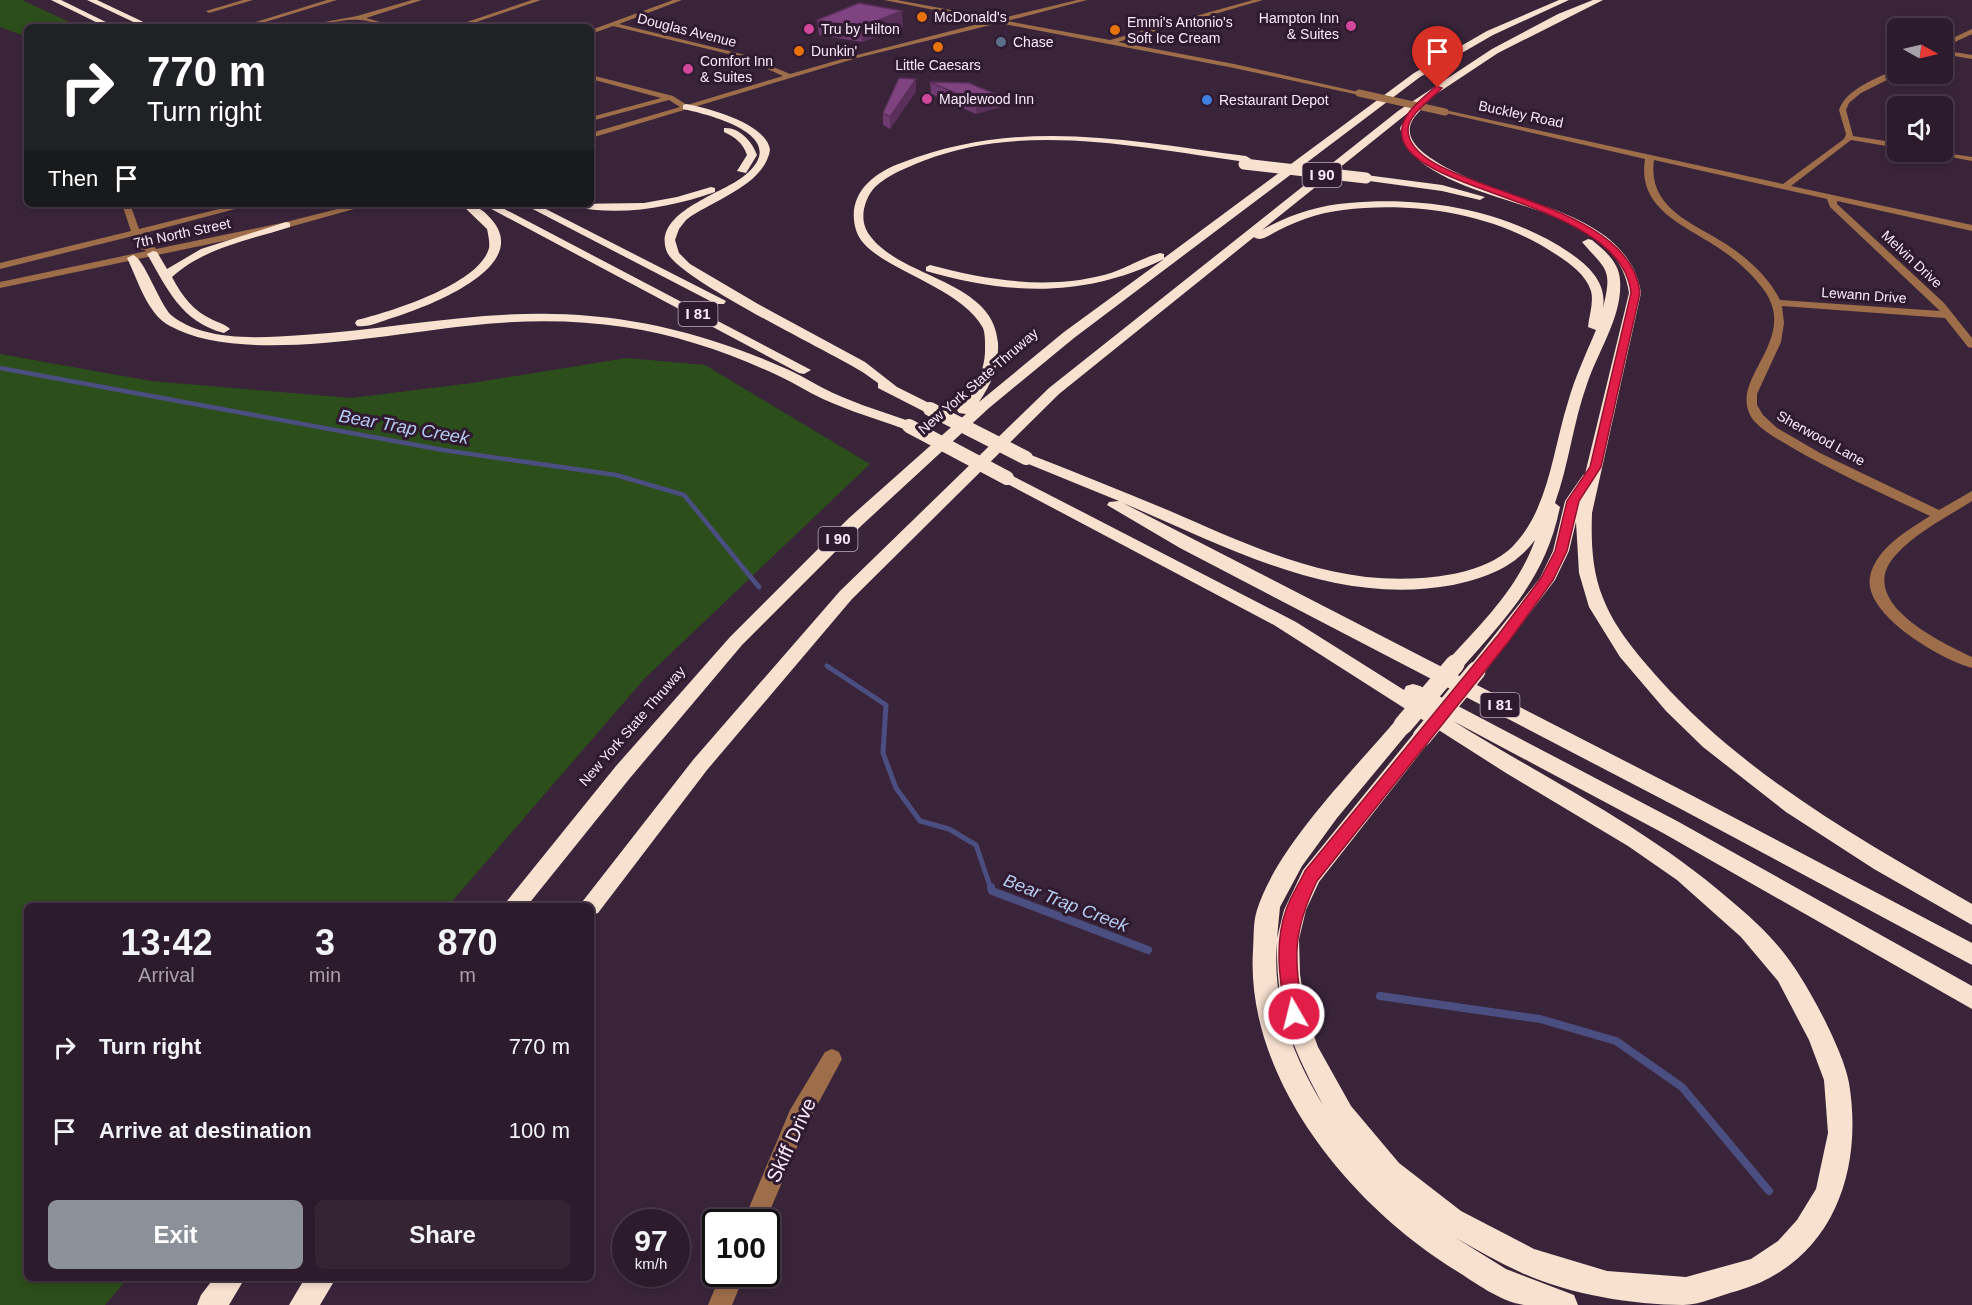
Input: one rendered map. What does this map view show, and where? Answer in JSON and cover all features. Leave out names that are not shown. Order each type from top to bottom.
[{"type":"highway","points":[[55,0],[106,24]]},
{"type":"highway","points":[[91,0],[143,24]]},
{"type":"highway","name":"New York State Thruway","points":[[516,903],[623,772],[736,641],[855,522],[984,405],[1069,335],[1417,75],[1490,33],[1565,0]]},
{"type":"highway","name":"I 90","points":[[592,903],[700,765],[846,595],[1054,392],[1401,113],[1495,51],[1561,16],[1599,0]]},
{"type":"highway","points":[[1438,88],[1409,118],[1405,130],[1409,144],[1419,155],[1456,177],[1560,215],[1602,239],[1622,257],[1634,279],[1635,293],[1584,524],[1583,546],[1598,607],[1623,648],[1661,696],[1712,745],[1782,798],[1972,915]]},
{"type":"highway","points":[[594,205],[617,207],[669,202],[720,186],[739,174],[752,155],[745,140],[735,133],[688,114],[686,107],[704,109],[753,132],[763,142],[765,149],[759,167],[747,178],[701,204],[678,221],[670,240],[673,252],[686,267],[732,295],[865,367],[892,389]]},
{"type":"highway","points":[[855,522],[902,469],[976,399],[989,375],[993,352],[993,337],[981,315],[965,299],[949,288],[887,258],[863,234],[858,222],[858,208],[864,194],[874,183],[904,165],[943,151],[1013,139],[1081,140],[1454,186],[1539,207]]},
{"type":"highway","points":[[1215,227],[1145,264],[1120,274],[1070,284],[1012,284],[953,276],[904,258],[876,233],[870,220],[870,207],[875,195],[884,185],[908,169],[945,155],[992,146],[1060,143],[1245,161]]},
{"type":"highway","points":[[1026,458],[1292,569],[1330,578],[1375,585],[1409,585],[1453,580],[1491,567],[1519,550],[1544,510],[1575,398],[1614,293],[1615,282],[1612,269],[1605,257],[1588,243],[1543,218],[1493,200],[1442,188],[1366,176]]},
{"type":"highway","points":[[1208,266],[1277,226],[1326,209],[1374,204],[1405,205],[1471,215],[1542,240],[1583,269],[1592,281],[1598,296],[1591,344],[1592,357]]},
{"type":"highway","points":[[153,254],[165,278],[191,314],[207,324],[251,333],[294,333],[339,328],[410,309],[451,291],[482,267],[492,254],[495,244],[494,231],[486,219],[470,207]]},
{"type":"highway","name":"I 81","points":[[493,207],[1670,827],[1972,998]]},
{"type":"highway","name":"I 81","points":[[534,207],[1026,458],[1186,544],[1686,802],[1972,955]]},
{"type":"highway","points":[[165,278],[172,270],[195,256],[286,225]]},
{"type":"highway","points":[[133,258],[163,313],[173,323],[209,336],[253,341],[292,340],[456,322],[537,317],[579,318],[636,325],[676,333],[722,348],[784,373],[828,395],[909,426]]},
{"type":"highway","points":[[1280,621],[1514,768],[1635,840],[1685,874],[1749,930],[1786,974],[1819,1035],[1836,1080],[1841,1133],[1828,1194],[1808,1230],[1788,1251],[1757,1271],[1686,1291],[1607,1285],[1529,1262],[1451,1221],[1390,1172],[1342,1116],[1308,1053],[1294,1014],[1288,974],[1288,939],[1295,910],[1311,876],[1413,731],[1455,664],[1505,606],[1533,566],[1547,528],[1560,458]]},
{"type":"highway","points":[[1564,1305],[1496,1279],[1429,1238],[1374,1192],[1326,1136],[1306,1105],[1280,1048],[1266,999],[1262,970],[1268,910],[1284,875],[1312,835],[1413,731],[1476,671],[1547,580],[1561,551],[1573,501],[1596,467]]},
{"type":"highway","points":[[211,1305],[229,1281]]},
{"type":"highway","points":[[303,1305],[320,1281]]},
{"type":"street","points":[[209,11],[250,0]]},
{"type":"street","points":[[253,24],[334,0]]},
{"type":"street","points":[[319,24],[357,18],[418,0]]},
{"type":"street","points":[[464,24],[538,0]]},
{"type":"street","points":[[594,31],[679,0]]},
{"type":"street","name":"Buckley Road","points":[[887,0],[1109,42],[1445,111],[1972,228]]},
{"type":"street","points":[[594,135],[878,50],[1084,0]]},
{"type":"street","points":[[1109,42],[1260,0]]},
{"type":"street","points":[[921,6],[940,2]]},
{"type":"street","points":[[357,18],[382,24]]},
{"type":"street","points":[[337,21],[340,24]]},
{"type":"street","name":"Douglas Avenue","points":[[612,24],[743,56],[788,76]]},
{"type":"street","points":[[1953,40],[1972,31]]},
{"type":"street","points":[[1953,54],[1972,57]]},
{"type":"street","points":[[1785,186],[1831,153],[1848,137],[1848,128],[1842,112],[1848,98],[1887,77]]},
{"type":"street","points":[[594,78],[670,98],[686,107]]},
{"type":"street","points":[[594,118],[670,98]]},
{"type":"street","points":[[1848,137],[1887,144]]},
{"type":"street","points":[[1650,156],[1647,178],[1654,195],[1667,210],[1739,258],[1761,279],[1777,303]]},
{"type":"street","points":[[1953,156],[1972,159]]},
{"type":"street","name":"Melvin Drive","points":[[1831,196],[1833,204],[1908,272],[1949,315],[1972,345]]},
{"type":"street","points":[[127,207],[141,246]]},
{"type":"street","points":[[0,266],[238,207]]},
{"type":"street","name":"7th North Street","points":[[0,285],[286,225],[356,207]]},
{"type":"street","points":[[141,246],[151,248],[153,254]]},
{"type":"street","points":[[133,258],[134,252],[141,246]]},
{"type":"street","name":"Lewann Drive","points":[[1777,303],[1949,315]]},
{"type":"street","name":"Sherwood Lane","points":[[1777,303],[1780,310],[1776,340],[1770,357],[1755,384],[1750,401],[1755,414],[1775,432],[1813,455],[1941,516]]},
{"type":"street","points":[[1972,495],[1896,547],[1879,568],[1876,585],[1883,600],[1897,617],[1919,635],[1972,663]]},
{"type":"street","name":"Skiff Drive","points":[[760,1209],[798,1118],[832,1059]]},
{"type":"street","points":[[720,1305],[728,1287]]},
{"type":"green space","points":[[0,0],[22,0],[74,24],[24,24],[24,36],[0,27]]},
{"type":"green space","points":[[0,354],[151,381],[351,398],[472,383],[627,358],[705,365],[870,464],[645,678],[451,903],[24,903],[24,1281],[125,1281],[105,1305],[0,1305]]},
{"type":"building","points":[[859,3],[902,11],[861,27],[817,20]]},
{"type":"building","points":[[899,78],[916,79],[890,117],[883,113]]},
{"type":"building","points":[[930,82],[969,83],[1000,96],[976,102]]},
{"type":"waterway","name":"Bear Trap Creek","points":[[0,368],[443,450],[616,475],[684,495],[745,570]]},
{"type":"waterway","name":"Bear Trap Creek","points":[[744,569],[759,587]]},
{"type":"waterway","name":"Bear Trap Creek","points":[[827,666],[886,705],[883,753],[896,788],[920,821],[949,829],[976,845],[991,889]]},
{"type":"waterway","name":"Bear Trap Creek","points":[[991,887],[992,891],[1148,950]]},
{"type":"waterway","name":"Bear Trap Creek","points":[[1380,996],[1540,1019],[1616,1041],[1682,1087],[1769,1191]]},
{"type":"place","name":"McDonald's","points":[[922,17]]},
{"type":"place","name":"Hampton Inn & Suites","points":[[1351,26]]},
{"type":"place","name":"Tru by Hilton","points":[[809,29]]},
{"type":"place","name":"Emmi's Antonio's Soft Ice Cream","points":[[1115,30]]},
{"type":"place","name":"Chase","points":[[1001,42]]},
{"type":"place","name":"Little Caesars","points":[[938,47]]},
{"type":"place","name":"Dunkin'","points":[[799,51]]},
{"type":"place","name":"Comfort Inn & Suites","points":[[688,69]]},
{"type":"place","name":"Maplewood Inn","points":[[927,99]]},
{"type":"place","name":"Restaurant Depot","points":[[1207,100]]},
{"type":"route","points":[[1294,1014],[1288,974],[1288,939],[1295,910],[1311,876],[1504,637],[1547,580],[1561,551],[1573,501],[1596,467],[1635,293],[1634,279],[1628,265],[1616,250],[1602,239],[1560,215],[1456,177],[1419,155],[1409,144],[1405,130],[1409,118],[1438,88]]}]
